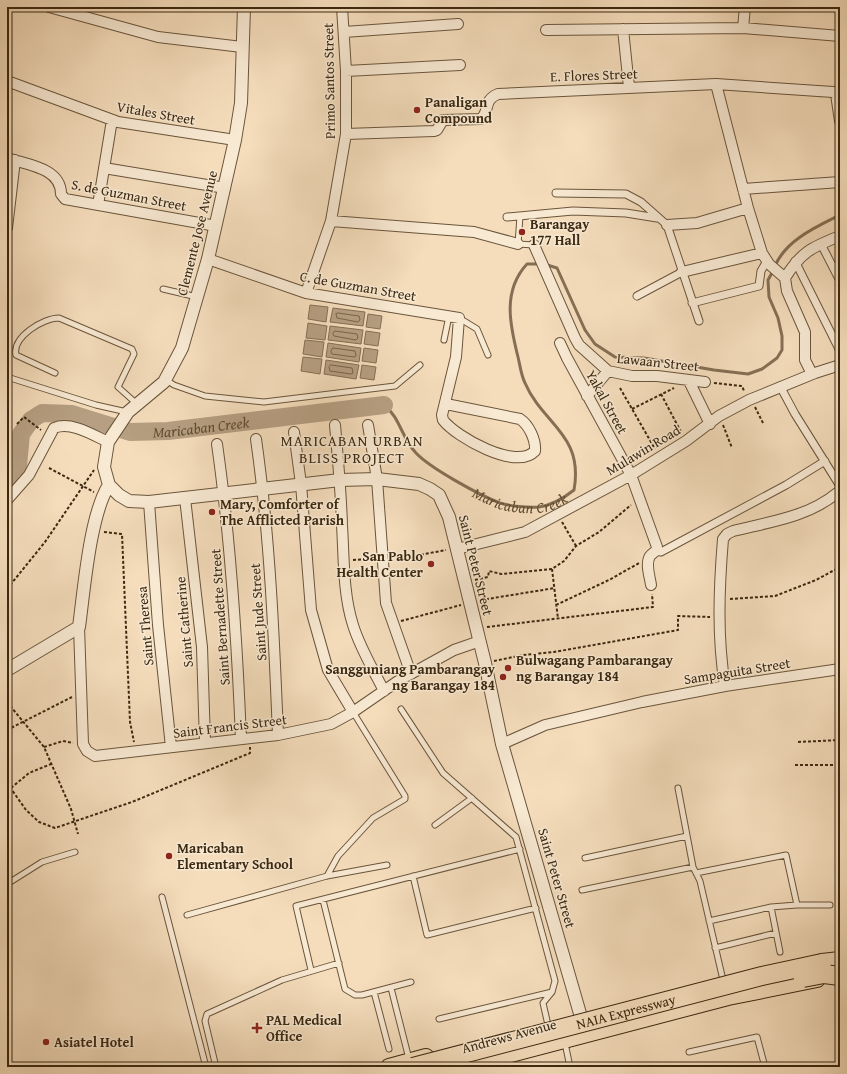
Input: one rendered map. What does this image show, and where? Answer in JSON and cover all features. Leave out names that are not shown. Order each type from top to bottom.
[{"type":"highway","name":"NAIA Expressway","points":[[412,1064],[762,976],[822,963],[840,956]]},
{"type":"highway","name":"NAIA Expressway","points":[[452,1067],[765,987],[836,975]]},
{"type":"main road","name":"Andrews Avenue","points":[[389,1067],[412,1064],[469,1046],[723,980],[814,960],[840,956]]},
{"type":"main road","name":"Andrews Avenue","points":[[468,1066],[727,997],[836,975]]},
{"type":"main road","points":[[723,980],[727,997]]},
{"type":"main road","points":[[468,1066],[469,1046]]},
{"type":"street","points":[[49,7],[158,37],[242,47]]},
{"type":"street","name":"Clemente Jose Avenue","points":[[109,441],[126,414],[166,379],[182,348],[208,259],[235,140],[240,103],[244,7]]},
{"type":"street","name":"Primo Santos Street","points":[[306,293],[331,222],[346,134],[346,71],[342,7]]},
{"type":"street","points":[[744,28],[745,7]]},
{"type":"street","points":[[344,32],[458,24]]},
{"type":"street","points":[[546,30],[744,28],[840,36]]},
{"type":"street","points":[[623,29],[629,87]]},
{"type":"street","points":[[346,71],[460,65]]},
{"type":"street","name":"Vitales Street","points":[[7,81],[112,120],[235,140]]},
{"type":"street","points":[[716,84],[748,208],[766,259],[783,277],[787,291],[805,332],[807,346],[805,360],[812,374]]},
{"type":"street","name":"E. Flores Street","points":[[346,134],[434,131],[437,130],[443,120],[481,119],[484,116],[488,101],[498,94],[716,84],[833,92],[836,94],[840,121]]},
{"type":"street","points":[[98,205],[112,120]]},
{"type":"street","points":[[7,228],[11,159]]},
{"type":"street","name":"S. de Guzman Street","points":[[11,159],[52,173],[61,186],[61,194],[66,199],[216,226]]},
{"type":"street","points":[[104,168],[225,188]]},
{"type":"street","points":[[743,189],[840,182]]},
{"type":"street","points":[[556,193],[626,194],[641,202],[657,218],[667,225],[699,321]]},
{"type":"street","points":[[667,225],[698,223],[748,208]]},
{"type":"street","points":[[507,217],[586,212],[626,213],[657,218]]},
{"type":"street","points":[[331,222],[474,232],[518,244]]},
{"type":"street","points":[[783,277],[795,261],[821,244],[840,236]]},
{"type":"street","points":[[821,244],[840,281]]},
{"type":"street","name":"Lawaan Street","points":[[534,245],[579,345],[608,371],[632,376],[657,376],[705,382]]},
{"type":"street","name":"C. de Guzman Street","points":[[208,259],[306,293],[454,317]]},
{"type":"street","points":[[637,296],[682,272],[766,259]]},
{"type":"street","points":[[692,303],[760,286],[761,271],[766,259]]},
{"type":"street","points":[[795,261],[840,351]]},
{"type":"street","points":[[446,404],[520,419],[525,423],[532,434],[535,451],[528,455],[516,457],[496,454],[467,438],[445,422],[442,415],[446,404],[456,357],[454,317]]},
{"type":"street","name":"Yakal Street","points":[[560,343],[587,396],[632,474],[657,547],[648,567],[651,585]]},
{"type":"street","name":"Mulawin Road","points":[[457,548],[525,532],[558,516],[632,474],[686,441],[719,416],[750,399],[780,386],[840,365]]},
{"type":"street","points":[[587,396],[608,371]]},
{"type":"street","points":[[689,381],[710,424]]},
{"type":"street","points":[[725,686],[721,657],[720,617],[723,539],[727,534],[809,511],[826,502],[838,490],[825,461],[798,419],[780,386]]},
{"type":"street","points":[[335,425],[340,480],[344,561],[352,624],[362,648],[384,691]]},
{"type":"street","points":[[368,425],[377,479],[384,558],[386,604],[411,674]]},
{"type":"street","points":[[7,500],[30,476],[54,428],[60,426],[72,427],[109,441],[104,467],[109,485],[102,496],[94,531],[79,627],[83,744]]},
{"type":"street","points":[[294,432],[301,484],[311,610],[328,670],[353,712]]},
{"type":"street","name":"Saint Jude Street","points":[[256,439],[263,488],[273,623],[278,735]]},
{"type":"street","name":"Saint Bernadette Street","points":[[217,444],[224,493],[237,627],[245,739]]},
{"type":"street","points":[[653,554],[661,552],[786,485],[825,461]]},
{"type":"street","name":"Saint Peter Street","points":[[109,485],[119,495],[129,501],[149,502],[340,480],[377,479],[420,484],[439,495],[449,516],[466,582],[502,744],[581,1017]]},
{"type":"street","name":"Saint Catherine","points":[[185,498],[202,647],[205,743]]},
{"type":"street","name":"Saint Theresa","points":[[149,502],[158,625],[171,747]]},
{"type":"street","points":[[7,670],[79,627]]},
{"type":"street","name":"Saint Francis Street","points":[[83,744],[87,751],[95,756],[278,735],[331,724],[353,712],[411,674],[454,650],[480,641]]},
{"type":"street","name":"Sampaguita Street","points":[[502,744],[545,724],[642,702],[725,686],[840,669]]},
{"type":"lane","points":[[520,216],[518,244],[534,245]]},
{"type":"lane","points":[[163,289],[197,297]]},
{"type":"lane","points":[[444,340],[454,317],[477,329],[488,355]]},
{"type":"lane","points":[[55,373],[16,355],[14,348],[18,340],[44,321],[51,318],[59,318],[132,349],[134,354],[118,387],[137,404]]},
{"type":"lane","points":[[166,379],[174,385],[205,396],[264,402],[395,386],[420,365]]},
{"type":"lane","points":[[7,377],[126,414]]},
{"type":"lane","points":[[401,709],[443,773],[516,837],[555,982],[552,992],[543,1003],[548,1025]]},
{"type":"lane","points":[[326,876],[338,856],[373,818],[405,799],[405,796],[353,712]]},
{"type":"lane","points":[[678,788],[693,867],[709,921],[723,980]]},
{"type":"lane","points":[[435,825],[472,798]]},
{"type":"lane","points":[[585,858],[687,836]]},
{"type":"lane","points":[[311,970],[296,906],[520,849]]},
{"type":"lane","points":[[7,884],[42,862],[75,852]]},
{"type":"lane","points":[[696,873],[786,855],[797,905]]},
{"type":"lane","points":[[187,915],[326,876],[386,865]]},
{"type":"lane","points":[[582,890],[693,867]]},
{"type":"lane","points":[[413,876],[426,935],[536,908]]},
{"type":"lane","points":[[162,898],[206,1067]]},
{"type":"lane","points":[[323,900],[345,989],[355,995],[374,992],[412,982]]},
{"type":"lane","points":[[709,921],[771,907],[830,905]]},
{"type":"lane","points":[[771,907],[780,952]]},
{"type":"lane","points":[[715,948],[776,933]]},
{"type":"lane","points":[[216,1067],[205,1016],[253,992],[311,970],[339,963]]},
{"type":"lane","points":[[391,988],[412,1064]]},
{"type":"lane","points":[[374,992],[389,1049]]},
{"type":"lane","points":[[439,1019],[552,992]]},
{"type":"lane","points":[[689,1052],[757,1037],[765,1067]]},
{"type":"lane","points":[[564,1040],[570,1067]]},
{"type":"path","points":[[632,409],[689,381]]},
{"type":"path","name":"Lawaan Street","points":[[705,382],[742,386],[750,399]]},
{"type":"path","points":[[620,388],[660,457]]},
{"type":"path","points":[[661,394],[686,441]]},
{"type":"path","points":[[750,399],[762,423]]},
{"type":"path","points":[[719,416],[732,448]]},
{"type":"path","points":[[17,424],[24,417],[38,429]]},
{"type":"path","points":[[7,589],[45,542],[96,466],[104,467]]},
{"type":"path","points":[[49,468],[102,496]]},
{"type":"path","points":[[466,582],[488,577],[489,571],[501,574],[552,569],[564,561],[576,546],[600,532],[640,499]]},
{"type":"path","points":[[558,516],[576,546]]},
{"type":"path","points":[[94,531],[122,534],[130,722],[136,751]]},
{"type":"path","points":[[344,561],[414,556],[457,548]]},
{"type":"path","points":[[556,605],[611,580],[653,554]]},
{"type":"path","points":[[720,600],[775,596],[816,580],[840,567]]},
{"type":"path","points":[[552,569],[558,618]]},
{"type":"path","points":[[476,628],[653,607],[651,585]]},
{"type":"path","points":[[393,623],[470,602],[555,588]]},
{"type":"path","points":[[485,663],[523,655],[554,652],[678,630],[678,616],[720,617]]},
{"type":"path","points":[[7,730],[81,693]]},
{"type":"path","points":[[7,702],[44,747],[71,810],[78,834]]},
{"type":"path","points":[[7,783],[26,810],[39,822],[55,828],[132,802],[250,753],[245,739]]},
{"type":"path","points":[[798,742],[840,740]]},
{"type":"path","points":[[44,747],[63,741],[83,744]]},
{"type":"path","points":[[11,788],[29,773],[51,764]]},
{"type":"path","points":[[795,765],[840,765]]},
{"type":"water","points":[[310,305],[328,307],[326,322],[308,319]]},
{"type":"water","points":[[333,308],[365,312],[363,326],[330,322]]},
{"type":"water","points":[[368,314],[382,316],[380,329],[366,327]]},
{"type":"water","points":[[308,323],[327,326],[325,340],[306,338]]},
{"type":"water","points":[[330,326],[363,330],[361,344],[328,340]]},
{"type":"water","points":[[366,331],[380,333],[378,346],[364,344]]},
{"type":"water","points":[[305,340],[324,342],[322,357],[303,354]]},
{"type":"water","points":[[328,343],[361,348],[359,362],[326,357]]},
{"type":"water","points":[[364,348],[378,350],[376,363],[362,361]]},
{"type":"water","points":[[303,357],[322,359],[320,374],[301,371]]},
{"type":"water","points":[[326,360],[359,365],[356,379],[324,374]]},
{"type":"water","points":[[362,365],[376,367],[374,380],[360,378]]},
{"type":"waterway","name":"Maricaban Creek","points":[[775,266],[786,249],[794,242],[803,235],[840,215]]},
{"type":"waterway","name":"Maricaban Creek","points":[[384,405],[394,416],[407,441],[416,453],[443,473],[468,488],[500,503],[530,507],[549,505],[574,490],[576,471],[573,456],[568,443],[533,397],[524,380],[521,370],[513,333],[510,309],[514,285],[519,274],[527,264],[544,264],[557,268],[585,330],[595,344],[615,357],[644,358],[714,370],[748,374],[762,369],[777,358],[782,350],[782,336],[778,318],[769,297],[768,280],[773,271]]},
{"type":"waterway","name":"Maricaban Creek","points":[[7,481],[18,466],[21,434],[31,420],[42,413],[72,414],[130,432],[168,431],[384,405]]},
{"type":"place","name":"Panaligan Compound","points":[[417,110]]},
{"type":"place","name":"Barangay 177 Hall","points":[[522,232]]},
{"type":"place","name":"Mary, Comforter of The Afflicted Parish","points":[[212,512]]},
{"type":"place","name":"San Pablo Health Center","points":[[431,564]]},
{"type":"place","name":"Bulwagang Pambarangay ng Barangay 184","points":[[508,668]]},
{"type":"place","name":"Sangguniang Pambarangay ng Barangay 184","points":[[503,677]]},
{"type":"place","name":"Maricaban Elementary School","points":[[169,856]]},
{"type":"place","name":"PAL Medical Office","points":[[257,1028]]},
{"type":"place","name":"Asiatel Hotel","points":[[46,1042]]},
{"type":"district","name":"MARICABAN URBAN BLISS PROJECT","points":[[352,448]]}]
